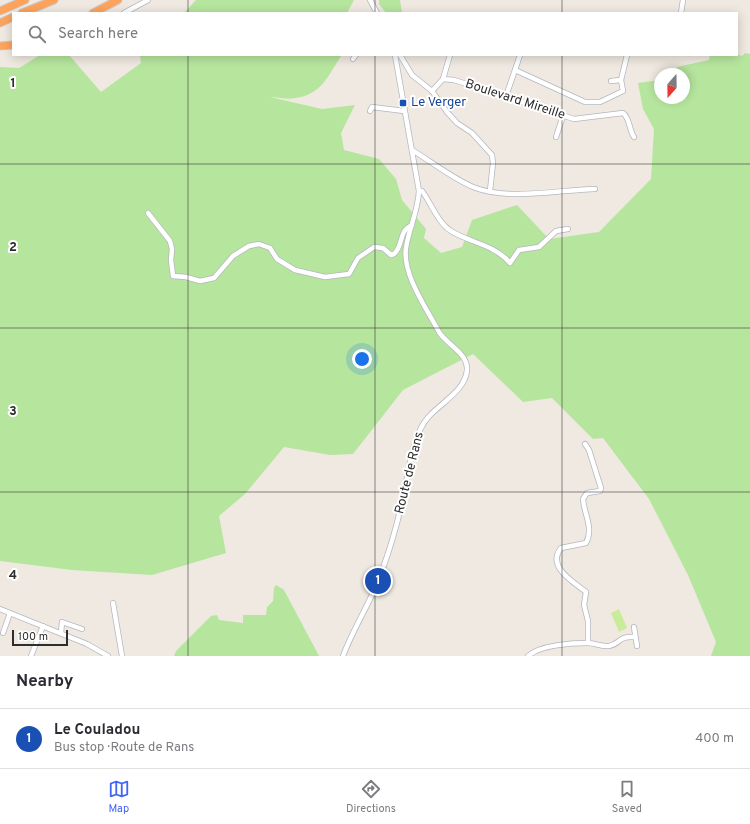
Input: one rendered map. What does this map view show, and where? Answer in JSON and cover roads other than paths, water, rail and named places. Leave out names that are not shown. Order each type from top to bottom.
[{"type":"highway","points":[[0,11],[25,0]]},
{"type":"highway","points":[[24,12],[54,0]]},
{"type":"highway","points":[[96,12],[118,0]]},
{"type":"highway","points":[[0,22],[12,17]]},
{"type":"highway","points":[[0,46],[12,45]]},
{"type":"street","points":[[126,12],[148,0]]},
{"type":"street","points":[[370,0],[375,12]]},
{"type":"street","points":[[681,12],[683,0]]},
{"type":"street","name":"Route de Rans","points":[[343,656],[383,568],[400,512],[414,445],[421,427],[458,388],[466,374],[465,359],[443,339],[408,269],[406,252],[418,206],[419,192],[395,56]]},
{"type":"street","points":[[401,56],[412,75],[432,90],[447,112],[457,123],[472,133],[492,155],[493,163],[490,191]]},
{"type":"street","points":[[432,90],[443,79],[450,56]]},
{"type":"street","points":[[506,96],[520,56]]},
{"type":"street","points":[[515,70],[585,102],[600,102],[622,91],[621,80],[626,56]]},
{"type":"street","name":"Boulevard Mireille","points":[[443,79],[454,80],[578,120],[623,113],[627,117],[630,130],[634,136]]},
{"type":"street","points":[[611,81],[621,80]]},
{"type":"street","points":[[370,111],[372,107],[404,111]]},
{"type":"street","points":[[556,137],[563,116]]},
{"type":"street","points":[[412,150],[465,183],[473,187],[490,191],[511,194],[594,189]]},
{"type":"street","points":[[419,192],[422,191],[449,230],[490,247],[503,255],[510,263],[519,250],[539,247],[556,232],[568,229]]},
{"type":"street","points":[[148,213],[170,241],[172,248],[171,260],[173,276],[200,281],[214,278],[233,256],[249,246],[259,244],[270,248],[277,259],[294,270],[325,277],[349,274],[358,258],[374,247],[383,248],[391,255],[394,254],[398,248],[403,231],[412,225]]},
{"type":"street","points":[[585,444],[589,450],[601,488],[600,491],[586,493],[583,499],[590,532],[586,543],[561,548],[557,553],[556,560],[566,576],[586,592],[584,605],[588,621],[588,643]]},
{"type":"street","points":[[113,602],[122,656]]},
{"type":"street","points":[[1,610],[87,644],[108,656]]},
{"type":"street","points":[[3,633],[10,613]]},
{"type":"street","points":[[61,633],[62,622],[82,629]]},
{"type":"street","points":[[31,656],[43,626]]},
{"type":"street","points":[[634,627],[634,637],[637,646]]},
{"type":"street","points":[[528,656],[542,648],[588,643],[612,646],[621,638],[634,637]]},
{"type":"place","name":"Le Verger","points":[[403,103]]},
{"type":"place","name":"Le Couladou","points":[[378,581]]}]
